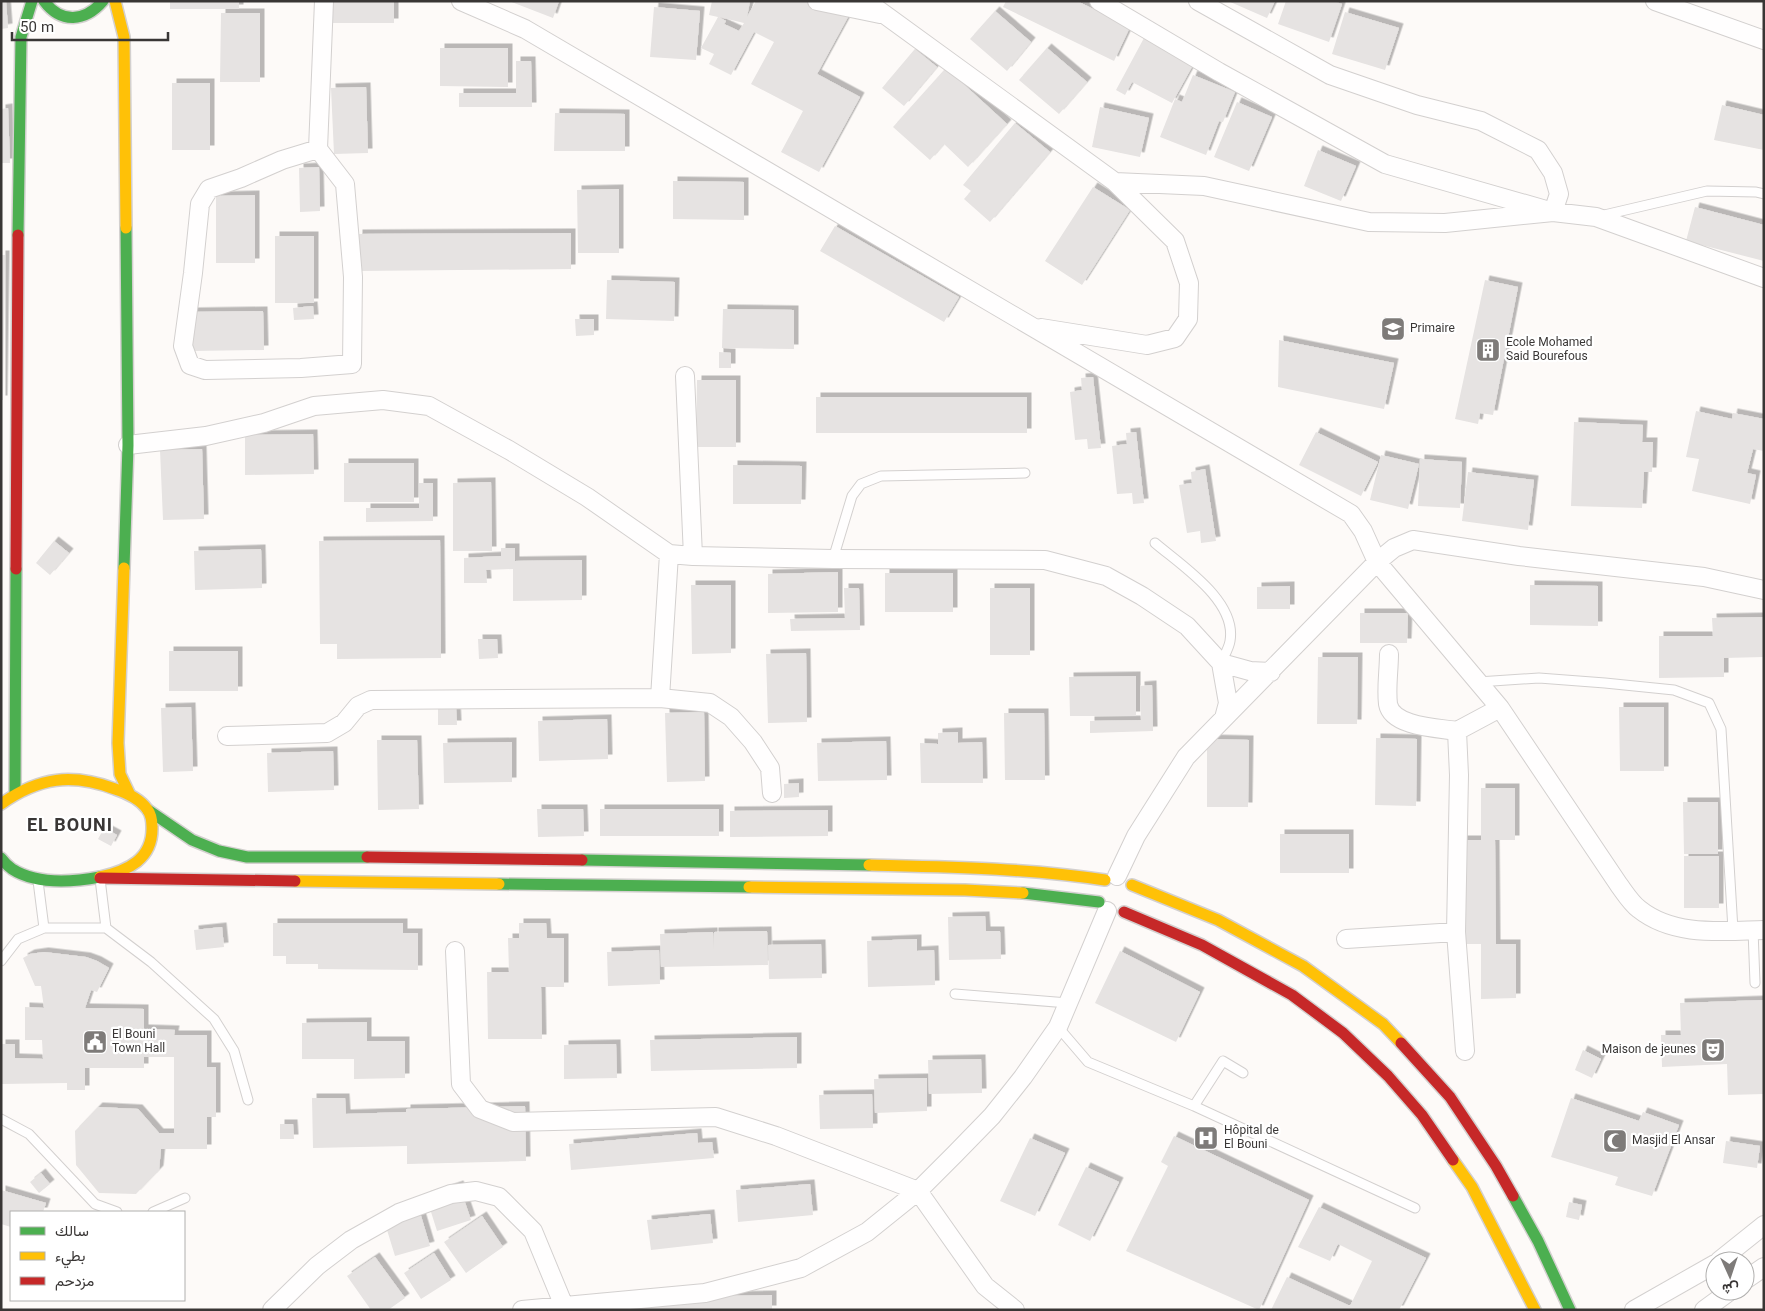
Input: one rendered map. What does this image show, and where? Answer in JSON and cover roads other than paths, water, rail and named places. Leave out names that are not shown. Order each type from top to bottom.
[{"type":"main road","points":[[15,793],[16,425],[21,37],[32,1]]},
{"type":"main road","points":[[44,1],[55,13],[66,17],[78,18],[90,14],[103,1]]},
{"type":"main road","points":[[115,1],[124,37],[128,444],[118,743],[120,774],[130,795]]},
{"type":"main road","points":[[1,804],[15,793],[44,781],[74,778],[101,782],[130,795],[148,810],[192,840],[219,851],[247,857],[442,857],[996,868],[1128,880],[1132,885],[1218,920],[1303,966],[1384,1024],[1450,1098],[1496,1166],[1538,1241],[1570,1310]]},
{"type":"main road","points":[[100,878],[126,868],[142,858],[152,842],[152,825],[148,810]]},
{"type":"main road","points":[[1,858],[11,868],[38,879]]},
{"type":"main road","points":[[10,881],[38,879],[70,882],[100,878],[965,890],[1035,894],[1103,906],[1118,913],[1130,904],[1132,885]]},
{"type":"main road","points":[[1103,906],[1098,890],[1111,878]]},
{"type":"main road","points":[[1130,904],[1292,995],[1343,1032],[1388,1076],[1422,1115],[1472,1187],[1535,1310]]},
{"type":"street","points":[[318,149],[282,160],[241,178],[209,189],[200,204],[183,346],[190,365],[205,370],[301,368],[352,364],[353,277],[345,184],[318,149],[324,1]]},
{"type":"street","points":[[462,1],[525,30],[1351,514],[1363,531],[1377,562],[1500,708],[1618,885],[1638,908],[1660,923],[1688,930],[1758,930]]},
{"type":"street","points":[[816,1],[885,16]]},
{"type":"street","points":[[866,1],[1115,182],[1175,241],[1190,283],[1188,320],[1175,338],[1147,345],[1029,326]]},
{"type":"street","points":[[1099,1],[1219,72],[1385,164],[1553,212],[1596,217],[1764,278]]},
{"type":"street","points":[[1198,1],[1330,76],[1417,105],[1481,121],[1538,150],[1553,173],[1559,194],[1553,212]]},
{"type":"street","points":[[1655,1],[1764,40]]},
{"type":"street","points":[[1115,182],[1204,186],[1369,222],[1445,223],[1553,212]]},
{"type":"street","points":[[685,376],[693,556]]},
{"type":"street","points":[[128,444],[206,436],[264,423],[314,406],[383,400],[429,406],[509,450],[587,497],[668,554],[833,559],[1045,560],[1106,576],[1142,596],[1187,626],[1221,663],[1228,703],[1224,718]]},
{"type":"street","points":[[1111,878],[1186,757],[1377,562],[1394,548],[1413,540],[1519,556],[1704,577],[1764,590]]},
{"type":"street","points":[[660,698],[668,554]]},
{"type":"street","points":[[1389,654],[1388,706],[1396,717],[1406,722],[1457,731],[1500,708]]},
{"type":"street","points":[[1221,663],[1250,671],[1271,672]]},
{"type":"street","points":[[227,736],[327,733],[344,723],[358,706],[371,700],[660,698],[710,703],[731,717],[754,742],[770,768],[772,792]]},
{"type":"street","points":[[1457,731],[1460,775],[1456,932],[1465,1051]]},
{"type":"street","points":[[522,1310],[705,1294],[801,1268],[867,1232],[918,1191],[992,1116],[1023,1077],[1058,1027],[1103,906]]},
{"type":"street","points":[[1346,939],[1456,932]]},
{"type":"street","points":[[454,951],[461,1084],[480,1109],[513,1122],[716,1117],[776,1136],[918,1191],[985,1286],[1014,1310]]},
{"type":"street","points":[[272,1310],[317,1266],[351,1240],[399,1213],[450,1194],[476,1191],[499,1197],[533,1231],[564,1306]]},
{"type":"street","points":[[1732,1251],[1764,1225]]},
{"type":"street","points":[[1634,1310],[1705,1270]]},
{"type":"street","points":[[1704,1310],[1716,1301]]},
{"type":"lane","points":[[1596,217],[1707,191],[1756,192],[1764,194]]},
{"type":"lane","points":[[833,559],[852,496],[861,484],[881,476],[1026,472]]},
{"type":"lane","points":[[1155,543],[1214,593],[1230,623],[1230,642],[1221,663]]},
{"type":"lane","points":[[1478,682],[1539,678],[1605,682],[1674,690],[1709,703],[1721,729],[1732,930]]},
{"type":"lane","points":[[100,878],[106,928]]},
{"type":"lane","points":[[38,879],[44,928]]},
{"type":"lane","points":[[1,961],[18,939],[44,928],[106,928],[151,962],[214,1020],[234,1051],[248,1100]]},
{"type":"lane","points":[[1755,983],[1758,930]]},
{"type":"lane","points":[[955,994],[1068,1003]]},
{"type":"lane","points":[[1058,1027],[1088,1062],[1194,1106],[1415,1208]]},
{"type":"lane","points":[[1194,1106],[1223,1061],[1243,1073]]},
{"type":"lane","points":[[1,1119],[29,1134],[95,1204],[114,1211]]},
{"type":"lane","points":[[155,1211],[185,1198]]},
{"type":"place","name":"Primaire","points":[[1393,329]]},
{"type":"place","name":"Ecole Mohamed Said Bourefous","points":[[1488,350]]},
{"type":"place","name":"El Bouni Town Hall","points":[[95,1042]]},
{"type":"place","name":"Maison de jeunes","points":[[1713,1050]]},
{"type":"place","name":"Hôpital de El Bouni","points":[[1206,1138]]},
{"type":"place","name":"Masjid El Ansar","points":[[1615,1141]]},
{"type":"district","name":"EL BOUNI","points":[[70,827]]}]
